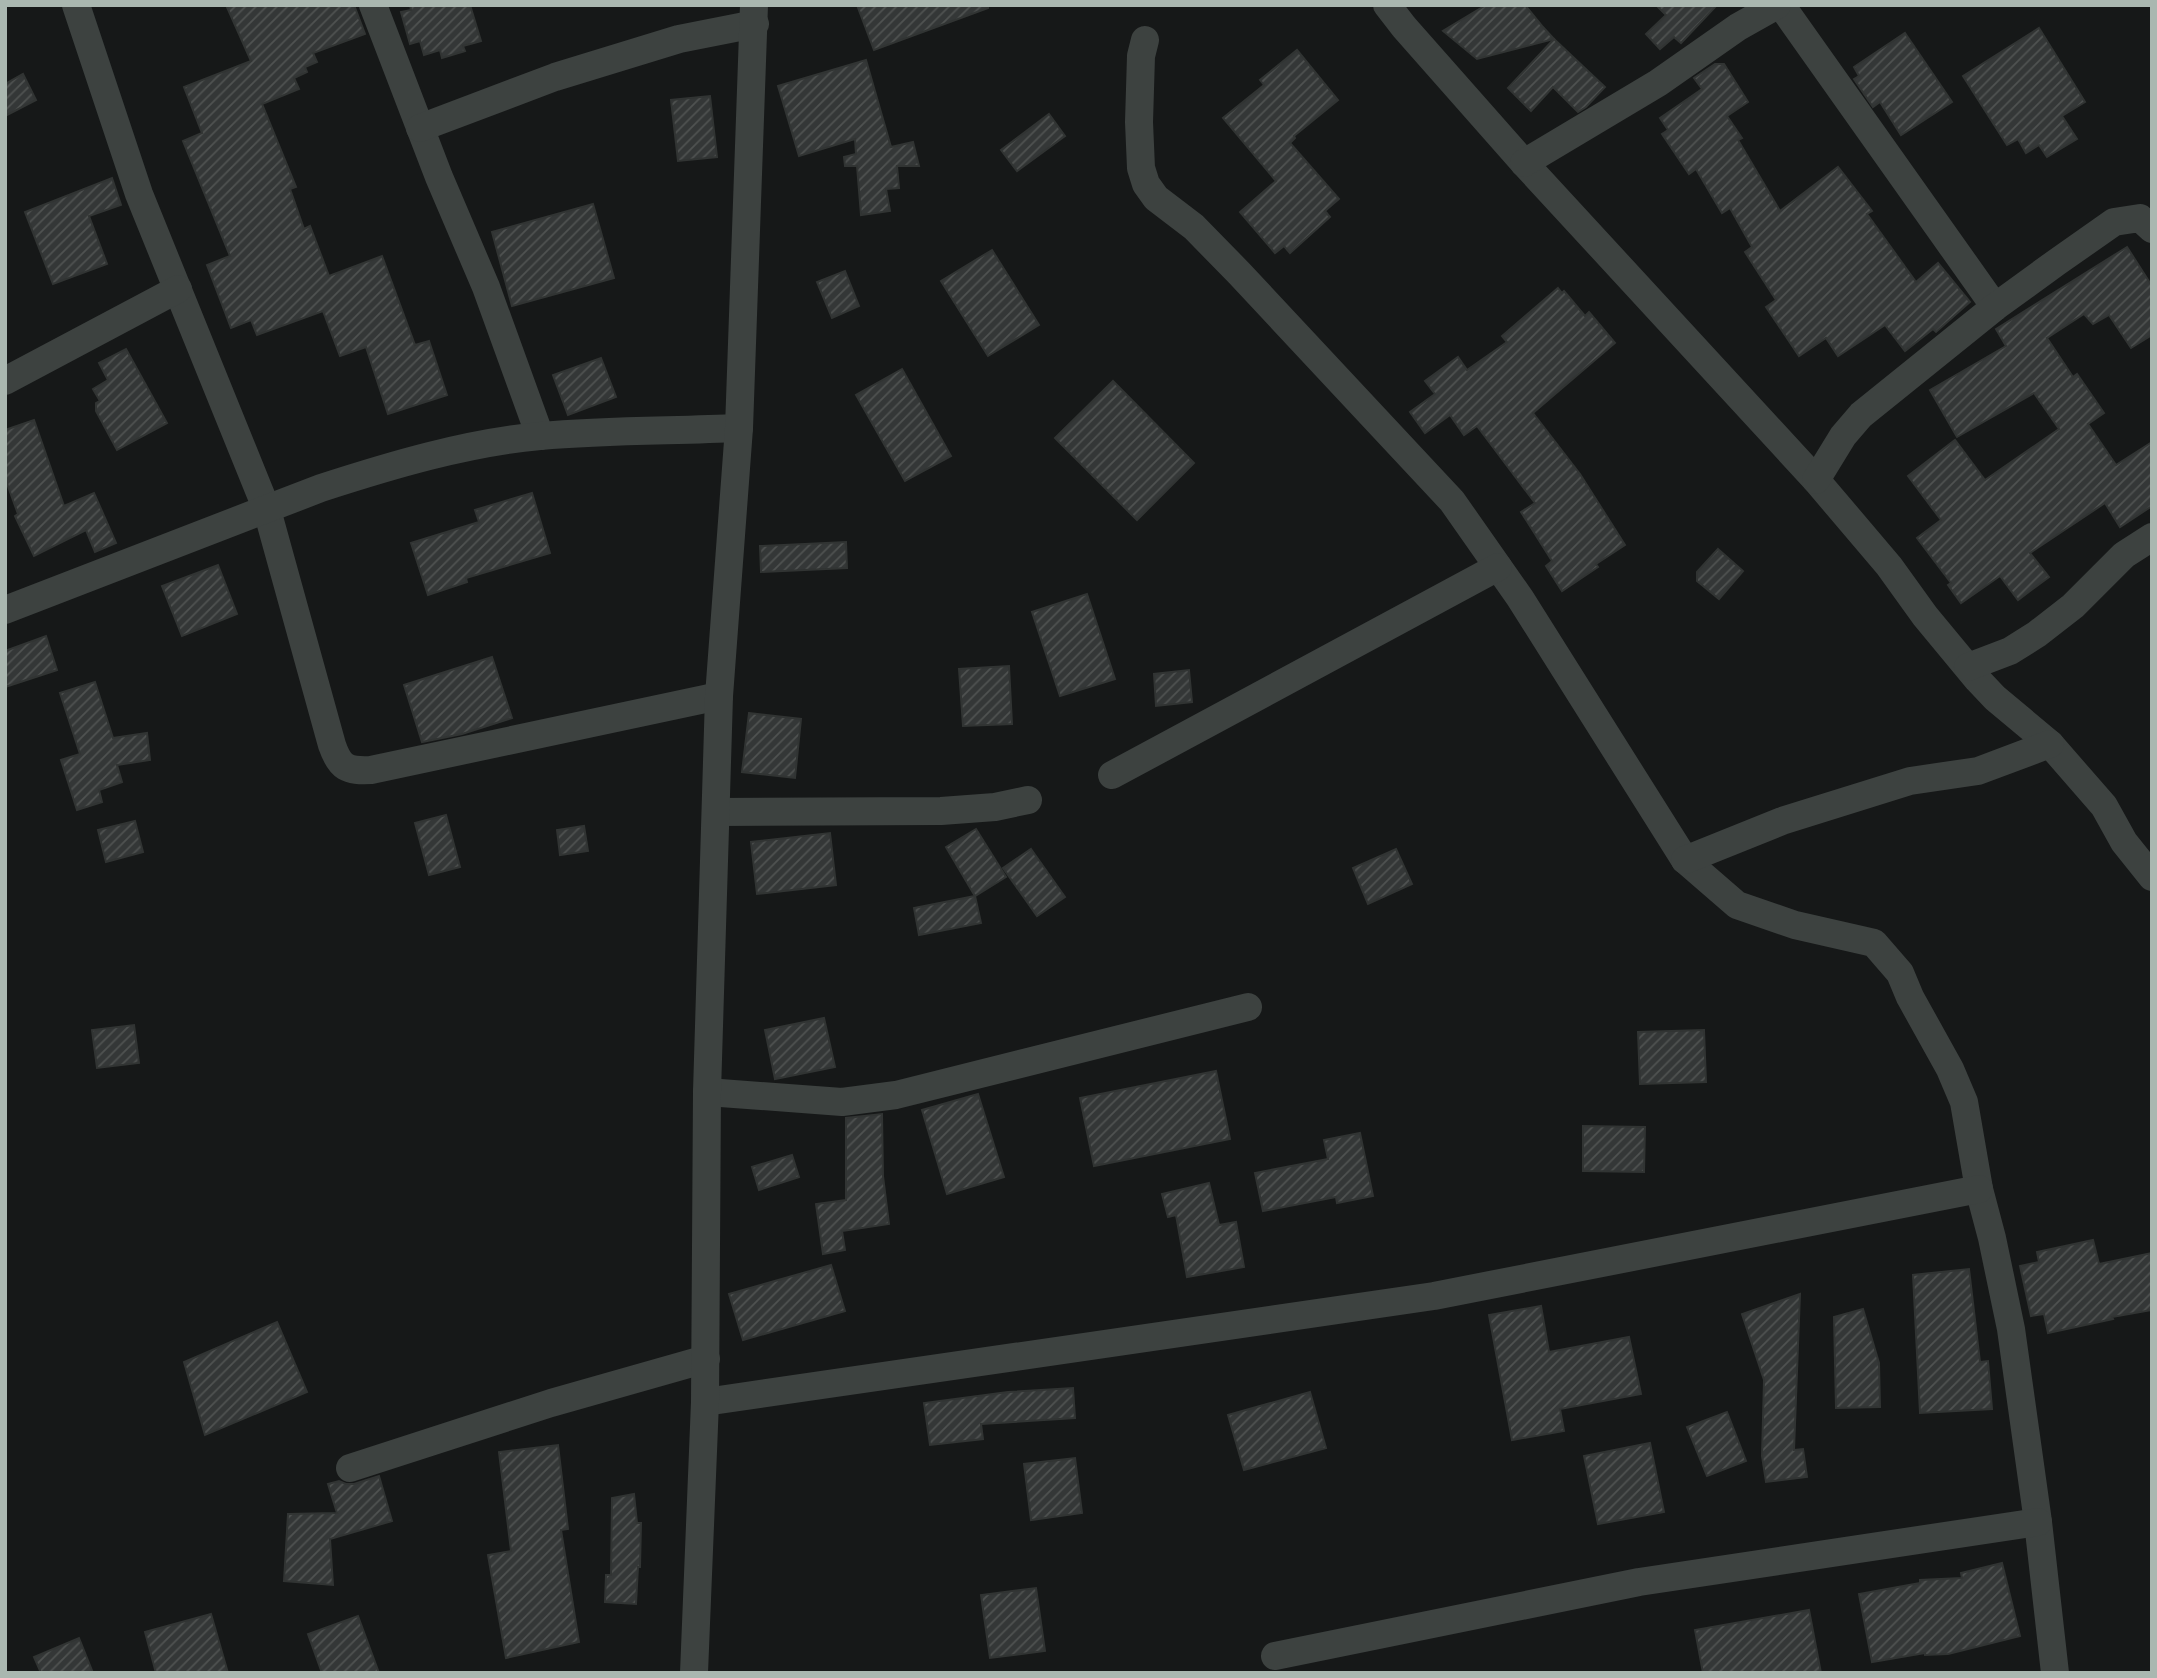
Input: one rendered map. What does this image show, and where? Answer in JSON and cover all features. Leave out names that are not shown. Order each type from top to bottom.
[{"type":"street","points":[[76,5],[139,194],[267,510],[332,745],[345,768],[371,770],[719,696]]},
{"type":"street","points":[[373,5],[439,177],[486,286],[540,436]]},
{"type":"street","points":[[1387,5],[1524,163],[1816,480],[1995,698],[2050,744],[2104,806],[2124,842],[2152,877]]},
{"type":"street","points":[[1524,163],[1658,83],[1738,27],[1779,5],[1995,307]]},
{"type":"street","points":[[420,128],[555,77],[754,14],[739,428],[719,696],[707,1092],[705,1402],[694,1673]]},
{"type":"street","points":[[1145,40],[1141,56],[1139,122],[1141,168],[1146,184],[1156,198],[1194,227],[1239,273],[1452,501],[1613,743],[1685,860],[1737,905],[1795,925],[1874,943],[1900,973],[1910,998],[1950,1069],[1964,1102],[1979,1189],[2011,1329],[2038,1522],[2055,1673]]},
{"type":"street","points":[[1816,480],[1843,436],[1861,415],[1995,307],[2114,222],[2140,218],[2152,229]]},
{"type":"street","points":[[5,381],[178,289]]},
{"type":"street","points":[[5,610],[321,488],[444,453],[540,436],[739,428]]},
{"type":"street","points":[[1968,667],[2010,650],[2037,634],[2073,606],[2124,555],[2152,537]]},
{"type":"street","points":[[1112,775],[1498,567]]},
{"type":"street","points":[[1685,860],[1782,821],[1910,781],[1978,771],[2050,744]]},
{"type":"street","points":[[716,812],[941,811],[995,807],[1028,800]]},
{"type":"street","points":[[707,1092],[842,1101],[896,1095],[1248,1007]]},
{"type":"street","points":[[705,1402],[1434,1296],[1979,1189]]},
{"type":"street","points":[[350,1468],[551,1403],[706,1359]]},
{"type":"street","points":[[1275,1656],[1639,1581],[2038,1522]]},
{"type":"building","points":[[226,5],[354,5],[365,34],[313,53],[317,62],[305,67],[307,72],[294,78],[299,89],[262,104],[296,187],[290,189],[304,229],[310,226],[329,276],[382,256],[415,345],[429,341],[447,395],[388,414],[366,347],[340,356],[323,311],[257,335],[251,320],[231,328],[207,265],[230,256],[183,141],[202,133],[184,87],[251,61]]},
{"type":"building","points":[[410,5],[470,5],[481,41],[463,46],[465,51],[442,58],[440,50],[424,55],[420,41],[410,44],[401,12],[411,10]]},
{"type":"building","points":[[857,5],[988,5],[988,8],[874,50]]},
{"type":"building","points":[[1486,5],[1525,5],[1554,39],[1477,59],[1443,31]]},
{"type":"building","points":[[1656,5],[1717,5],[1681,43],[1674,37],[1660,49],[1646,34],[1666,15]]},
{"type":"building","points":[[2039,28],[2085,102],[2062,116],[2077,139],[2047,157],[2039,145],[2026,153],[2018,139],[2007,145],[1963,76]]},
{"type":"building","points":[[1905,33],[1952,102],[1901,135],[1880,102],[1873,107],[1854,79],[1859,76],[1854,67]]},
{"type":"building","points":[[1554,39],[1605,87],[1578,112],[1553,87],[1531,111],[1508,88]]},
{"type":"building","points":[[1297,50],[1338,100],[1294,136],[1290,143],[1339,199],[1325,211],[1330,217],[1290,253],[1284,246],[1275,253],[1240,212],[1276,181],[1223,118],[1264,85],[1260,80]]},
{"type":"building","points":[[866,60],[891,147],[913,142],[919,166],[897,166],[899,188],[886,189],[890,211],[861,215],[857,166],[845,166],[844,157],[856,154],[855,139],[799,156],[778,86]]},
{"type":"building","points":[[1715,64],[1724,64],[1748,102],[1727,116],[1742,138],[1738,140],[1780,211],[1838,167],[1872,211],[1867,214],[1916,282],[1938,263],[1970,302],[1936,332],[1933,329],[1905,351],[1885,325],[1838,356],[1826,338],[1799,356],[1766,307],[1776,300],[1745,252],[1752,247],[1730,208],[1722,213],[1696,169],[1689,174],[1662,134],[1668,130],[1660,118],[1702,89],[1694,78]]},
{"type":"building","points":[[23,74],[36,100],[5,116],[5,84]]},
{"type":"building","points":[[710,96],[717,157],[678,161],[671,100]]},
{"type":"building","points":[[1049,114],[1065,136],[1017,171],[1001,150]]},
{"type":"building","points":[[112,178],[121,205],[89,216],[107,264],[53,284],[25,212]]},
{"type":"building","points":[[593,204],[614,278],[512,306],[492,232]]},
{"type":"building","points":[[2127,247],[2152,286],[2152,335],[2131,348],[2109,315],[2093,324],[2084,314],[2047,338],[2073,377],[2077,374],[2104,413],[2088,424],[2116,465],[2152,442],[2152,506],[2120,527],[2105,503],[2030,553],[2049,577],[2018,600],[2000,576],[1961,603],[1948,585],[1951,583],[1917,538],[1941,520],[1908,476],[1955,440],[1985,480],[2059,429],[2034,393],[1957,437],[1930,390],[2006,346],[1996,329]]},
{"type":"building","points":[[992,250],[1039,325],[988,356],[941,281]]},
{"type":"building","points":[[845,271],[859,306],[832,318],[817,282]]},
{"type":"building","points":[[1558,288],[1562,293],[1564,291],[1585,316],[1589,312],[1615,343],[1533,413],[1580,474],[1625,545],[1562,591],[1546,566],[1552,561],[1521,512],[1535,503],[1477,426],[1464,435],[1450,415],[1425,433],[1410,412],[1435,394],[1425,381],[1458,357],[1467,370],[1507,342],[1502,336]]},
{"type":"building","points":[[126,349],[167,423],[117,450],[96,411],[96,403],[100,401],[93,389],[108,380],[99,363]]},
{"type":"building","points":[[601,358],[616,397],[568,415],[553,375]]},
{"type":"building","points":[[902,369],[951,456],[905,481],[856,395]]},
{"type":"building","points":[[1113,381],[1194,463],[1137,520],[1055,438]]},
{"type":"building","points":[[34,420],[64,506],[94,493],[116,543],[95,552],[86,530],[34,556],[15,516],[18,514],[5,478],[5,430]]},
{"type":"building","points":[[532,493],[550,553],[466,578],[467,582],[428,595],[411,543],[479,522],[475,510]]},
{"type":"building","points":[[846,542],[847,568],[761,572],[760,546]]},
{"type":"building","points":[[1718,549],[1743,571],[1719,599],[1697,581],[1697,572]]},
{"type":"building","points":[[218,565],[237,614],[182,636],[162,586]]},
{"type":"building","points":[[1087,594],[1115,679],[1060,696],[1032,612]]},
{"type":"building","points":[[46,636],[57,670],[5,687],[5,651]]},
{"type":"building","points":[[492,657],[512,718],[462,734],[422,742],[404,685]]},
{"type":"building","points":[[1009,666],[1012,724],[963,726],[959,669]]},
{"type":"building","points":[[1189,670],[1192,702],[1156,706],[1154,674]]},
{"type":"building","points":[[95,682],[113,738],[147,733],[150,760],[117,765],[122,782],[99,790],[102,802],[77,810],[61,760],[80,754],[60,693]]},
{"type":"building","points":[[749,713],[801,719],[795,778],[742,772]]},
{"type":"building","points":[[446,815],[460,867],[429,875],[415,823]]},
{"type":"building","points":[[135,821],[143,852],[106,862],[98,830]]},
{"type":"building","points":[[584,826],[588,851],[560,855],[557,830]]},
{"type":"building","points":[[976,829],[1006,877],[975,896],[946,847]]},
{"type":"building","points":[[830,833],[836,885],[757,894],[751,842]]},
{"type":"building","points":[[1031,849],[1065,897],[1037,916],[1003,868]]},
{"type":"building","points":[[1396,849],[1412,884],[1368,904],[1353,868]]},
{"type":"building","points":[[975,896],[981,923],[919,935],[914,908]]},
{"type":"building","points":[[824,1018],[835,1067],[775,1079],[765,1030]]},
{"type":"building","points":[[134,1025],[139,1063],[97,1068],[92,1030]]},
{"type":"building","points":[[1704,1030],[1706,1082],[1640,1084],[1638,1032]]},
{"type":"building","points":[[1216,1071],[1230,1139],[1094,1166],[1080,1098]]},
{"type":"building","points":[[978,1094],[1004,1177],[947,1194],[922,1110]]},
{"type":"building","points":[[882,1114],[883,1176],[889,1224],[842,1231],[845,1250],[823,1254],[816,1204],[846,1200],[846,1118]]},
{"type":"building","points":[[1583,1126],[1645,1127],[1644,1172],[1583,1171]]},
{"type":"building","points":[[1360,1133],[1373,1196],[1337,1203],[1336,1197],[1263,1211],[1255,1173],[1328,1159],[1324,1140]]},
{"type":"building","points":[[792,1155],[799,1177],[759,1190],[752,1167]]},
{"type":"building","points":[[1209,1183],[1219,1225],[1236,1222],[1244,1267],[1187,1277],[1176,1215],[1168,1217],[1162,1194]]},
{"type":"building","points":[[2093,1240],[2099,1264],[2152,1253],[2152,1310],[2048,1333],[2044,1314],[2031,1316],[2020,1266],[2039,1262],[2037,1252]]},
{"type":"building","points":[[831,1265],[845,1311],[743,1340],[729,1294]]},
{"type":"building","points":[[1969,1269],[1980,1362],[1988,1361],[1992,1409],[1920,1413],[1913,1275]]},
{"type":"building","points":[[1800,1294],[1794,1450],[1803,1449],[1807,1477],[1766,1482],[1762,1456],[1764,1380],[1742,1314]]},
{"type":"building","points":[[1541,1306],[1549,1352],[1629,1337],[1641,1394],[1560,1409],[1564,1431],[1512,1440],[1489,1315]]},
{"type":"building","points":[[1863,1309],[1879,1363],[1880,1407],[1836,1408],[1834,1317]]},
{"type":"building","points":[[277,1322],[307,1392],[205,1435],[184,1362]]},
{"type":"building","points":[[1073,1388],[1075,1418],[981,1424],[983,1439],[930,1445],[924,1403],[1008,1392]]},
{"type":"building","points":[[1310,1392],[1326,1448],[1244,1470],[1228,1415]]},
{"type":"building","points":[[1727,1412],[1746,1461],[1707,1476],[1687,1427]]},
{"type":"building","points":[[1650,1443],[1664,1512],[1598,1524],[1584,1456]]},
{"type":"building","points":[[558,1445],[568,1529],[561,1530],[579,1642],[506,1658],[488,1555],[511,1551],[499,1452]]},
{"type":"building","points":[[1075,1458],[1082,1513],[1031,1520],[1024,1464]]},
{"type":"building","points":[[379,1476],[392,1521],[330,1539],[333,1585],[284,1581],[288,1514],[337,1513],[328,1484],[339,1481],[354,1484]]},
{"type":"building","points":[[634,1494],[637,1523],[641,1523],[636,1604],[605,1602],[606,1575],[611,1575],[612,1498]]},
{"type":"building","points":[[2002,1563],[2020,1636],[1948,1654],[1925,1653],[1872,1662],[1859,1594],[1920,1583],[1920,1580],[1962,1578],[1961,1573]]},
{"type":"building","points":[[1036,1588],[1045,1651],[990,1658],[981,1595]]},
{"type":"building","points":[[1809,1610],[1821,1673],[1703,1673],[1695,1630]]},
{"type":"building","points":[[211,1614],[228,1673],[156,1673],[145,1632]]},
{"type":"building","points":[[358,1616],[379,1673],[322,1673],[308,1634]]},
{"type":"building","points":[[79,1638],[93,1673],[41,1673],[34,1657]]}]
